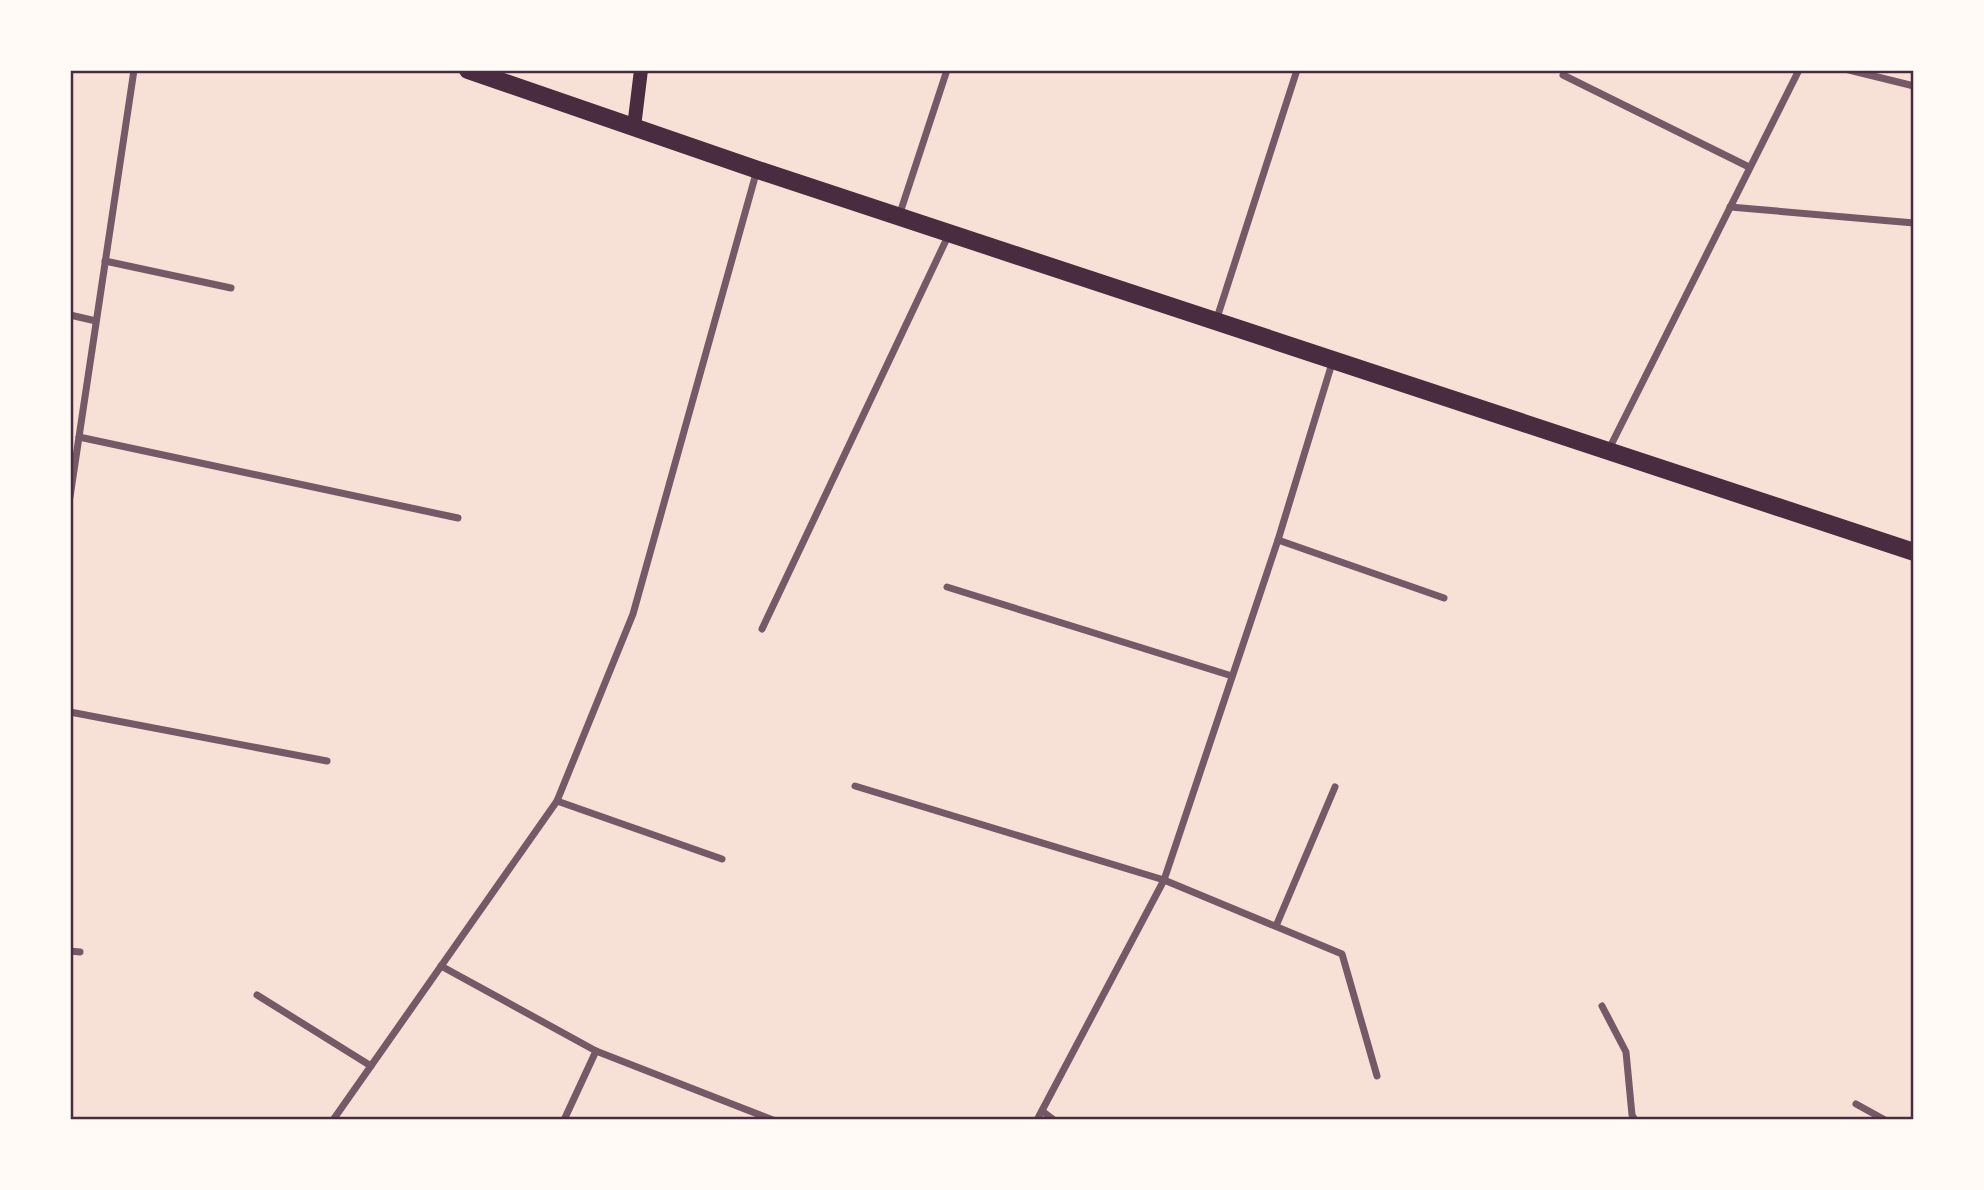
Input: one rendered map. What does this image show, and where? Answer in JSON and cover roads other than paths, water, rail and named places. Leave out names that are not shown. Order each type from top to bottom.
[{"type":"main road","points":[[468,70],[898,217],[1914,552]]},
{"type":"main road","points":[[634,128],[641,70]]},
{"type":"street","points":[[70,497],[134,70]]},
{"type":"street","points":[[898,217],[947,70]]},
{"type":"street","points":[[1215,321],[1297,70]]},
{"type":"street","points":[[1608,451],[1799,70]]},
{"type":"street","points":[[1849,70],[1914,86]]},
{"type":"street","points":[[1563,75],[1749,167]]},
{"type":"street","points":[[333,1120],[557,801],[633,614],[758,170]]},
{"type":"street","points":[[1730,207],[1914,223]]},
{"type":"street","points":[[762,629],[950,233]]},
{"type":"street","points":[[105,261],[232,288]]},
{"type":"street","points":[[70,315],[96,321]]},
{"type":"street","points":[[1037,1120],[1164,880],[1278,540],[1333,360]]},
{"type":"street","points":[[79,437],[458,518]]},
{"type":"street","points":[[1278,540],[1444,598]]},
{"type":"street","points":[[947,587],[1232,676]]},
{"type":"street","points":[[70,712],[327,761]]},
{"type":"street","points":[[855,786],[1164,880],[1342,954],[1377,1076]]},
{"type":"street","points":[[1276,926],[1335,787]]},
{"type":"street","points":[[557,801],[722,859]]},
{"type":"street","points":[[70,951],[80,952]]},
{"type":"street","points":[[441,966],[596,1051],[773,1120]]},
{"type":"street","points":[[257,995],[371,1066]]},
{"type":"street","points":[[1602,1006],[1626,1052],[1633,1117],[1624,1120]]},
{"type":"street","points":[[564,1120],[596,1051]]},
{"type":"street","points":[[1856,1104],[1885,1120]]},
{"type":"street","points":[[1042,1111],[1054,1120]]}]
